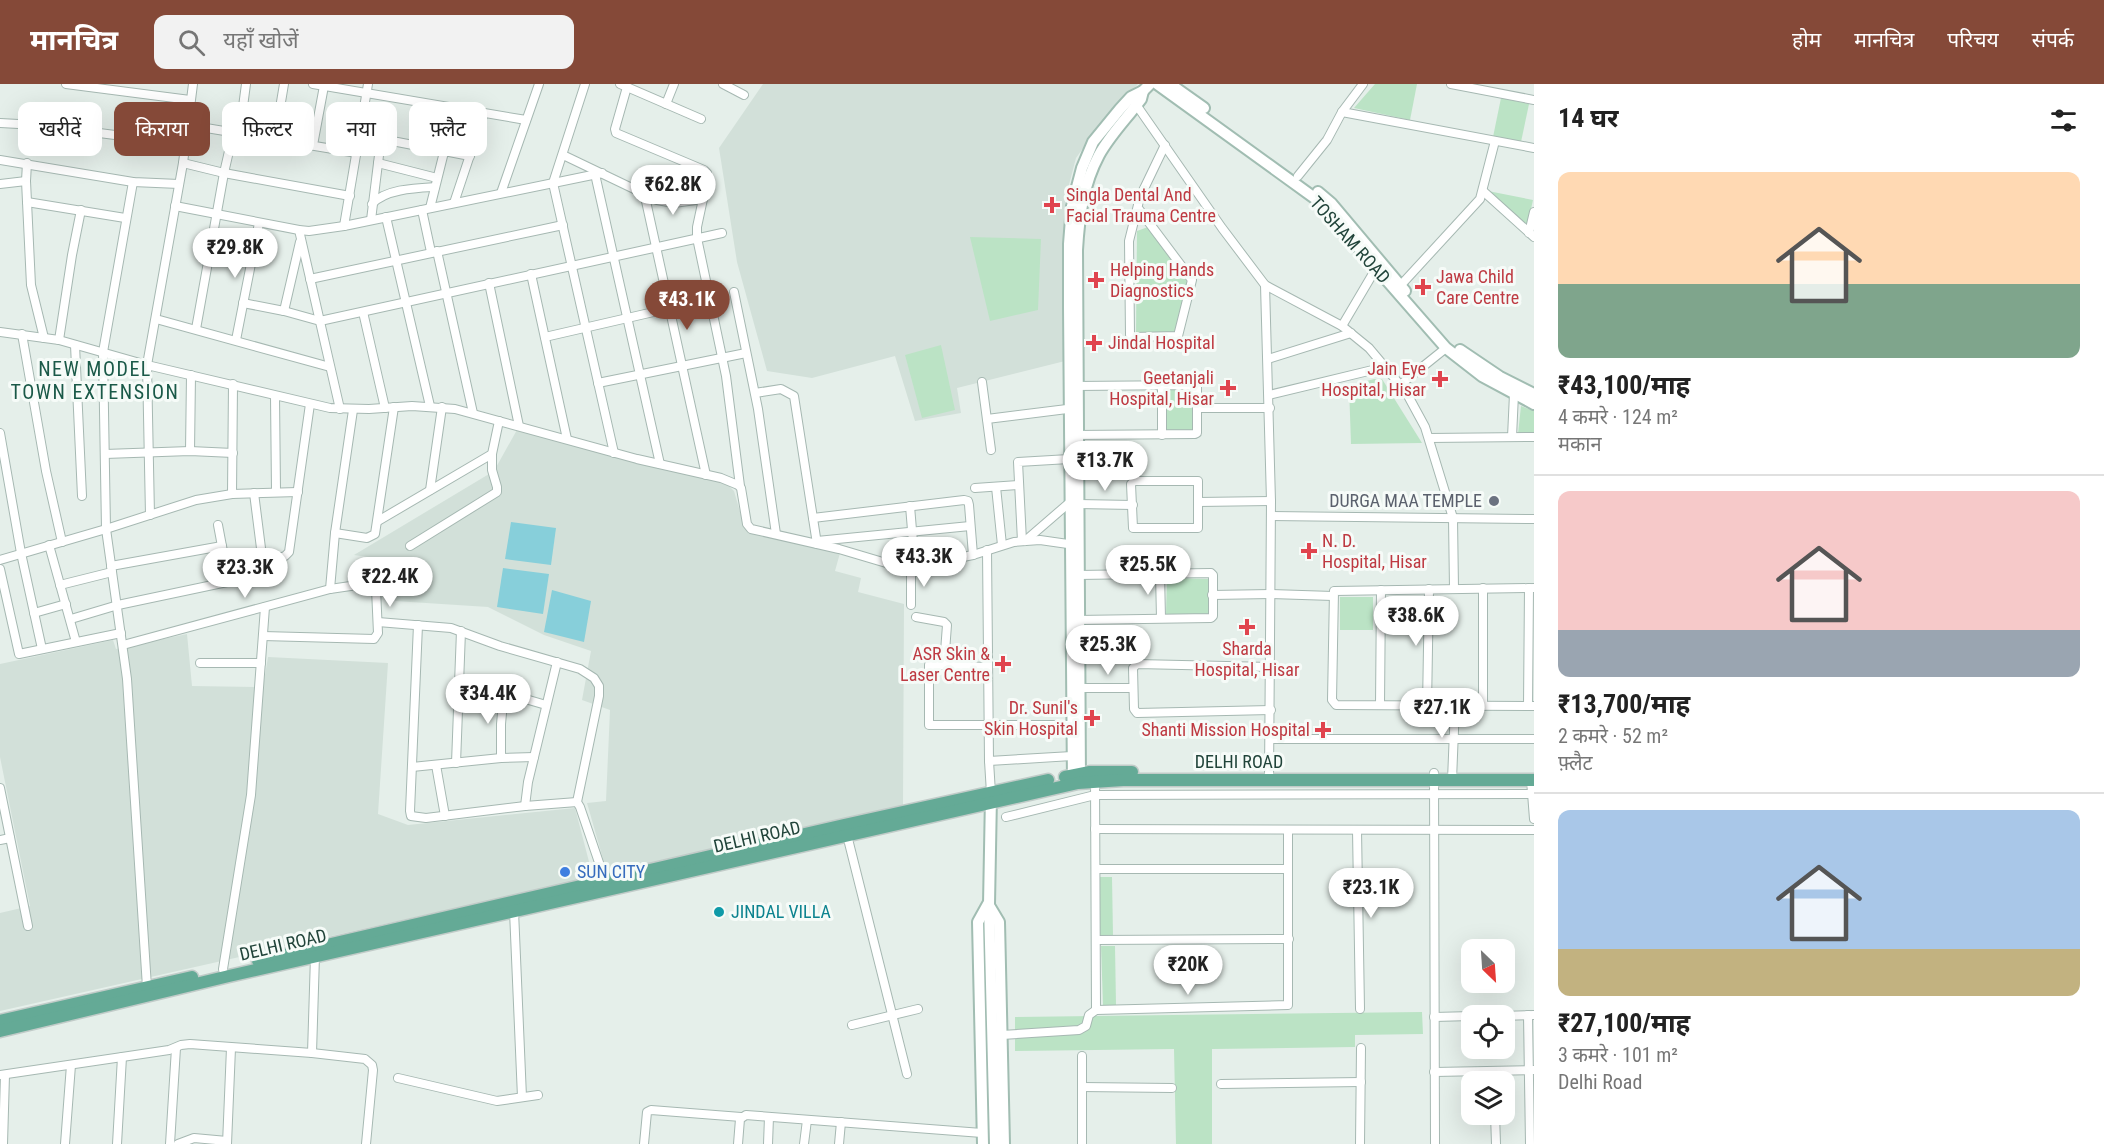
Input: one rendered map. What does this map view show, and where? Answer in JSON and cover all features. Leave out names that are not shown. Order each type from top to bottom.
[{"type":"main road","name":"TOSHAM ROAD","points":[[1157,84],[1316,199],[1401,286],[1442,334],[1462,352],[1500,377],[1534,394]]},
{"type":"main road","name":"TOSHAM ROAD","points":[[1170,84],[1298,176],[1331,203],[1446,348],[1482,376],[1534,404]]},
{"type":"main road","points":[[1076,779],[1074,435],[1069,244],[1072,206],[1085,159],[1093,142],[1114,125],[1147,87]]},
{"type":"main road","points":[[1074,435],[1069,459],[1074,503]]},
{"type":"main road","points":[[1074,544],[1078,575],[1074,620]]},
{"type":"main road","points":[[1076,725],[1072,756],[1076,779]]},
{"type":"main road","name":"DELHI ROAD","points":[[0,1021],[61,1012],[514,912],[607,885],[1076,779],[1269,776],[1533,778]]},
{"type":"main road","points":[[991,797],[989,904],[995,1144]]},
{"type":"main road","name":"DELHI ROAD","points":[[0,1031],[147,987],[223,969],[846,835],[991,797]]},
{"type":"main road","points":[[989,904],[999,922],[1004,1144]]},
{"type":"main road","points":[[983,1138],[978,922],[989,904]]},
{"type":"street","points":[[66,84],[190,100],[193,84]]},
{"type":"street","points":[[244,102],[246,84]]},
{"type":"street","points":[[281,102],[284,84]]},
{"type":"street","points":[[313,84],[367,88],[433,102]]},
{"type":"street","points":[[501,193],[539,84]]},
{"type":"street","points":[[585,84],[553,183],[614,453]]},
{"type":"street","points":[[666,104],[674,84]]},
{"type":"street","points":[[723,84],[744,95]]},
{"type":"street","points":[[1298,176],[1327,140],[1342,112],[1363,84]]},
{"type":"street","points":[[1451,84],[1534,100]]},
{"type":"street","points":[[314,141],[324,86]]},
{"type":"street","points":[[701,119],[624,86],[615,129],[616,133],[705,170],[707,173],[697,227],[698,238],[723,358],[740,486],[748,527],[816,542],[897,567],[974,555],[1002,545],[1023,541],[1040,540],[1074,544]]},
{"type":"street","points":[[1133,101],[1265,285],[1352,333],[1369,348],[1400,385],[1425,427],[1453,518],[1454,589]]},
{"type":"street","points":[[1342,112],[1534,148]]},
{"type":"street","points":[[487,114],[526,120]]},
{"type":"street","points":[[0,123],[114,135]]},
{"type":"street","points":[[1401,286],[1476,204],[1483,191],[1495,141]]},
{"type":"street","points":[[1138,208],[1192,280],[1178,336],[1131,337],[1129,241],[1140,197],[1164,145]]},
{"type":"street","points":[[563,155],[657,200],[674,203],[703,199]]},
{"type":"street","points":[[150,515],[147,365],[184,156]]},
{"type":"street","points":[[196,329],[229,156]]},
{"type":"street","points":[[344,226],[357,156]]},
{"type":"street","points":[[371,220],[379,156]]},
{"type":"street","points":[[443,156],[435,187],[426,209],[434,252],[447,294],[473,413]]},
{"type":"street","points":[[454,203],[470,156]]},
{"type":"street","points":[[0,160],[133,182],[179,184]]},
{"type":"street","points":[[27,163],[31,285],[44,338]]},
{"type":"street","points":[[183,163],[224,173],[350,196]]},
{"type":"street","points":[[378,163],[437,178]]},
{"type":"street","points":[[176,206],[259,223],[317,231],[598,173]]},
{"type":"street","points":[[598,173],[613,256],[660,465]]},
{"type":"street","points":[[0,184],[26,181]]},
{"type":"street","points":[[133,182],[103,352],[106,530],[118,605],[129,702],[147,987]]},
{"type":"street","points":[[372,204],[381,197],[406,190],[435,187]]},
{"type":"street","points":[[1483,191],[1532,235]]},
{"type":"street","points":[[644,192],[706,475]]},
{"type":"street","points":[[27,202],[125,218]]},
{"type":"street","points":[[59,340],[81,210]]},
{"type":"street","points":[[1532,235],[1534,212]]},
{"type":"street","points":[[386,217],[430,406]]},
{"type":"street","points":[[236,340],[259,223]]},
{"type":"street","points":[[310,279],[563,225]]},
{"type":"street","points":[[299,230],[340,409]]},
{"type":"street","points":[[243,303],[320,321],[722,233]]},
{"type":"street","points":[[284,311],[301,239]]},
{"type":"street","points":[[1342,326],[1378,265]]},
{"type":"street","points":[[531,274],[567,440]]},
{"type":"street","points":[[489,283],[519,426]]},
{"type":"street","points":[[1265,285],[1271,501],[1269,776]]},
{"type":"street","points":[[734,292],[755,393],[776,534]]},
{"type":"street","points":[[545,337],[710,299]]},
{"type":"street","points":[[363,312],[385,408]]},
{"type":"street","points":[[156,319],[330,367]]},
{"type":"street","points":[[0,332],[59,340],[147,365],[310,404],[354,410],[430,406],[473,413],[740,486]]},
{"type":"street","points":[[1268,359],[1352,333]]},
{"type":"street","points":[[22,334],[46,471],[62,542]]},
{"type":"street","points":[[75,345],[82,496]]},
{"type":"street","points":[[1400,385],[1446,348]]},
{"type":"street","points":[[598,384],[746,353]]},
{"type":"street","points":[[1269,394],[1385,367]]},
{"type":"street","points":[[190,452],[191,375]]},
{"type":"street","points":[[982,382],[991,450]]},
{"type":"street","points":[[232,494],[233,384]]},
{"type":"street","points":[[1162,386],[1162,435]]},
{"type":"street","points":[[1073,387],[1197,386],[1197,434],[1074,435]]},
{"type":"street","points":[[755,393],[781,389],[794,396],[816,542]]},
{"type":"street","points":[[1512,437],[1514,394]]},
{"type":"street","points":[[275,396],[276,491]]},
{"type":"street","points":[[244,571],[288,554],[310,404]]},
{"type":"street","points":[[335,533],[370,538],[375,534],[394,407]]},
{"type":"street","points":[[430,490],[442,407]]},
{"type":"street","points":[[987,419],[1073,408]]},
{"type":"street","points":[[1197,408],[1270,408]]},
{"type":"street","points":[[330,588],[335,533],[354,410]]},
{"type":"street","points":[[410,546],[497,492],[492,470],[492,454],[499,421]]},
{"type":"street","points":[[0,433],[21,553],[42,649]]},
{"type":"street","points":[[1429,438],[1534,437]]},
{"type":"street","points":[[105,454],[233,453]]},
{"type":"street","points":[[378,520],[492,454]]},
{"type":"street","points":[[1023,541],[1018,461],[1069,459]]},
{"type":"street","points":[[1198,481],[1199,526],[1196,529],[1136,529],[1132,526],[1133,505],[1131,484],[1134,482],[1198,481]]},
{"type":"street","points":[[975,489],[1019,485]]},
{"type":"street","points":[[996,487],[1002,545]]},
{"type":"street","points":[[0,560],[106,530],[196,500],[232,494],[298,492]]},
{"type":"street","points":[[254,493],[263,564]]},
{"type":"street","points":[[813,518],[968,501],[974,555]]},
{"type":"street","points":[[1198,502],[1271,501]]},
{"type":"street","points":[[1023,541],[1074,503],[1133,505]]},
{"type":"street","points":[[910,506],[915,566],[911,576],[911,604]]},
{"type":"street","points":[[1271,516],[1534,519]]},
{"type":"street","points":[[71,620],[118,605],[227,582],[218,525]]},
{"type":"street","points":[[816,542],[970,526]]},
{"type":"street","points":[[50,545],[76,642]]},
{"type":"street","points":[[60,585],[112,569],[222,546]]},
{"type":"street","points":[[987,550],[988,761],[991,797]]},
{"type":"street","points":[[0,568],[19,654],[121,633]]},
{"type":"street","points":[[1160,574],[1161,618]]},
{"type":"street","points":[[1074,620],[1212,617],[1212,574],[1078,575]]},
{"type":"street","points":[[123,645],[330,588],[371,583],[376,589],[378,636],[374,639],[263,636]]},
{"type":"street","points":[[1483,588],[1483,706]]},
{"type":"street","points":[[1531,588],[1531,706],[1336,705],[1332,700],[1333,596],[1336,590],[1454,589],[1531,588]]},
{"type":"street","points":[[1427,706],[1429,589]]},
{"type":"street","points":[[1380,705],[1382,590]]},
{"type":"street","points":[[1212,595],[1333,596]]},
{"type":"street","points":[[34,613],[66,604]]},
{"type":"street","points":[[223,969],[251,795],[265,607]]},
{"type":"street","points":[[916,617],[944,622],[947,625],[944,665]]},
{"type":"street","points":[[378,622],[444,627],[461,631],[500,646],[587,672],[598,686],[597,705],[577,802],[607,885]]},
{"type":"street","points":[[418,625],[411,816],[426,818],[577,802]]},
{"type":"street","points":[[456,763],[461,631]]},
{"type":"street","points":[[525,806],[557,662]]},
{"type":"street","points":[[200,663],[261,663]]},
{"type":"street","points":[[1271,667],[1137,664],[1133,668],[1134,709],[1137,713],[1271,710]]},
{"type":"street","points":[[988,667],[944,665],[928,667],[928,725],[1076,725]]},
{"type":"street","points":[[460,680],[546,705]]},
{"type":"street","points":[[1075,688],[1133,688]]},
{"type":"street","points":[[501,758],[504,692]]},
{"type":"street","points":[[1452,776],[1455,706]]},
{"type":"street","points":[[1270,739],[1534,739]]},
{"type":"street","points":[[988,761],[1072,756]]},
{"type":"street","points":[[412,767],[501,758],[534,758]]},
{"type":"street","points":[[436,765],[445,816]]},
{"type":"street","points":[[1435,776],[1435,1144]]},
{"type":"street","points":[[1095,777],[1096,1010]]},
{"type":"street","points":[[1533,778],[1534,819]]},
{"type":"street","points":[[0,789],[28,926]]},
{"type":"street","points":[[1006,817],[1095,795],[1532,794]]},
{"type":"street","points":[[1095,829],[1534,830]]},
{"type":"street","points":[[1002,1035],[1078,1030],[1086,1026],[1089,1015],[1096,1010],[1286,1006],[1289,1003],[1288,830]]},
{"type":"street","points":[[1357,830],[1360,1009]]},
{"type":"street","points":[[846,835],[907,1074]]},
{"type":"street","points":[[0,840],[10,838]]},
{"type":"street","points":[[1096,869],[1288,869]]},
{"type":"street","points":[[514,912],[522,1097]]},
{"type":"street","points":[[1096,940],[1289,939]]},
{"type":"street","points":[[312,1053],[315,956]]},
{"type":"street","points":[[852,1025],[918,1009]]},
{"type":"street","points":[[1515,1016],[1531,1015],[1530,1144]]},
{"type":"street","points":[[1434,1017],[1461,1016]]},
{"type":"street","points":[[3,1144],[3,1075],[190,1044],[365,1059],[372,1065],[366,1144]]},
{"type":"street","points":[[170,1144],[176,1048]]},
{"type":"street","points":[[178,1144],[194,1138],[227,1142],[231,1048]]},
{"type":"street","points":[[1360,1144],[1361,1048]]},
{"type":"street","points":[[117,1144],[122,1056]]},
{"type":"street","points":[[1082,1144],[1083,1056]]},
{"type":"street","points":[[65,1144],[71,1065]]},
{"type":"street","points":[[1493,1071],[1532,1070]]},
{"type":"street","points":[[1434,1072],[1461,1072]]},
{"type":"street","points":[[398,1078],[485,1099],[503,1101],[538,1095]]},
{"type":"street","points":[[1221,1084],[1361,1082]]},
{"type":"street","points":[[1082,1087],[1172,1088]]},
{"type":"street","points":[[644,1144],[645,1116],[651,1110],[841,1122],[983,1138]]},
{"type":"street","points":[[738,1144],[741,1117]]},
{"type":"street","points":[[768,1144],[769,1117]]},
{"type":"street","points":[[804,1144],[807,1120]]},
{"type":"street","points":[[839,1144],[841,1122]]},
{"type":"street","points":[[1495,1125],[1496,1144]]},
{"type":"shaded area","points":[[763,84],[1138,84],[1102,122],[1076,158],[1065,200],[1063,281],[1065,361],[957,388],[961,413],[915,421],[895,356],[812,378],[767,371],[737,262],[719,148]]},
{"type":"shaded area","points":[[518,428],[727,484],[734,491],[745,529],[840,553],[835,571],[861,578],[858,592],[904,604],[903,805],[607,873],[587,803],[606,801],[610,710],[582,700],[591,651],[544,635],[488,607],[395,601],[395,561],[354,555],[494,471]]},
{"type":"shaded area","points":[[187,634],[192,686],[263,687],[268,657],[388,663],[378,814],[408,825],[575,808],[593,877],[0,1011],[0,913],[30,906],[0,757],[0,664],[113,640],[116,649]]},
{"type":"green space","points":[[1375,84],[1417,84],[1410,120],[1354,108]]},
{"type":"green space","points":[[1501,98],[1529,104],[1521,142],[1493,137]]},
{"type":"green space","points":[[1488,191],[1533,200],[1527,227]]},
{"type":"green space","points":[[1148,227],[1188,283],[1176,333],[1136,334],[1137,231]]},
{"type":"green space","points":[[970,237],[1041,239],[1038,310],[990,321]]},
{"type":"green space","points":[[941,345],[955,410],[922,418],[905,355]]},
{"type":"green space","points":[[1382,379],[1422,443],[1351,444],[1349,386]]},
{"type":"green space","points":[[1165,389],[1195,389],[1194,430],[1165,430]]},
{"type":"green space","points":[[1521,406],[1534,411],[1534,433],[1518,434]]},
{"type":"green space","points":[[1167,578],[1209,579],[1208,614],[1166,614]]},
{"type":"green space","points":[[1340,597],[1373,597],[1373,630],[1340,630]]},
{"type":"green space","points":[[1098,877],[1112,877],[1113,936],[1100,936]]},
{"type":"green space","points":[[1101,946],[1115,946],[1116,1005],[1103,1005]]},
{"type":"green space","points":[[1422,1012],[1423,1034],[1355,1035],[1355,1047],[1212,1049],[1212,1144],[1176,1144],[1174,1049],[1015,1051],[1015,1017]]},
{"type":"water","points":[[511,522],[556,528],[551,565],[505,559]]},
{"type":"water","points":[[503,568],[549,574],[543,614],[497,607]]},
{"type":"water","points":[[552,590],[591,601],[584,642],[544,632]]},
{"type":"place","name":"Singla Dental And Facial Trauma Centre","points":[[1052,205]]},
{"type":"place","name":"Helping Hands Diagnostics","points":[[1096,280]]},
{"type":"place","name":"Jawa Child Care Centre","points":[[1423,287]]},
{"type":"place","name":"Jindal Hospital","points":[[1094,343]]},
{"type":"place","name":"Jain Eye Hospital, Hisar","points":[[1440,379]]},
{"type":"place","name":"Geetanjali Hospital, Hisar","points":[[1228,388]]},
{"type":"place","name":"DURGA MAA TEMPLE","points":[[1494,501]]},
{"type":"place","name":"N. D. Hospital, Hisar","points":[[1309,551]]},
{"type":"place","name":"Sharda Hospital, Hisar","points":[[1247,627]]},
{"type":"place","name":"ASR Skin & Laser Centre","points":[[1003,664]]},
{"type":"place","name":"Dr. Sunil's Skin Hospital","points":[[1092,718]]},
{"type":"place","name":"Shanti Mission Hospital","points":[[1323,730]]},
{"type":"place","name":"SUN CITY","points":[[565,872]]},
{"type":"place","name":"JINDAL VILLA","points":[[719,912]]},
{"type":"district","name":"NEW MODEL TOWN EXTENSION","points":[[95,380]]}]
